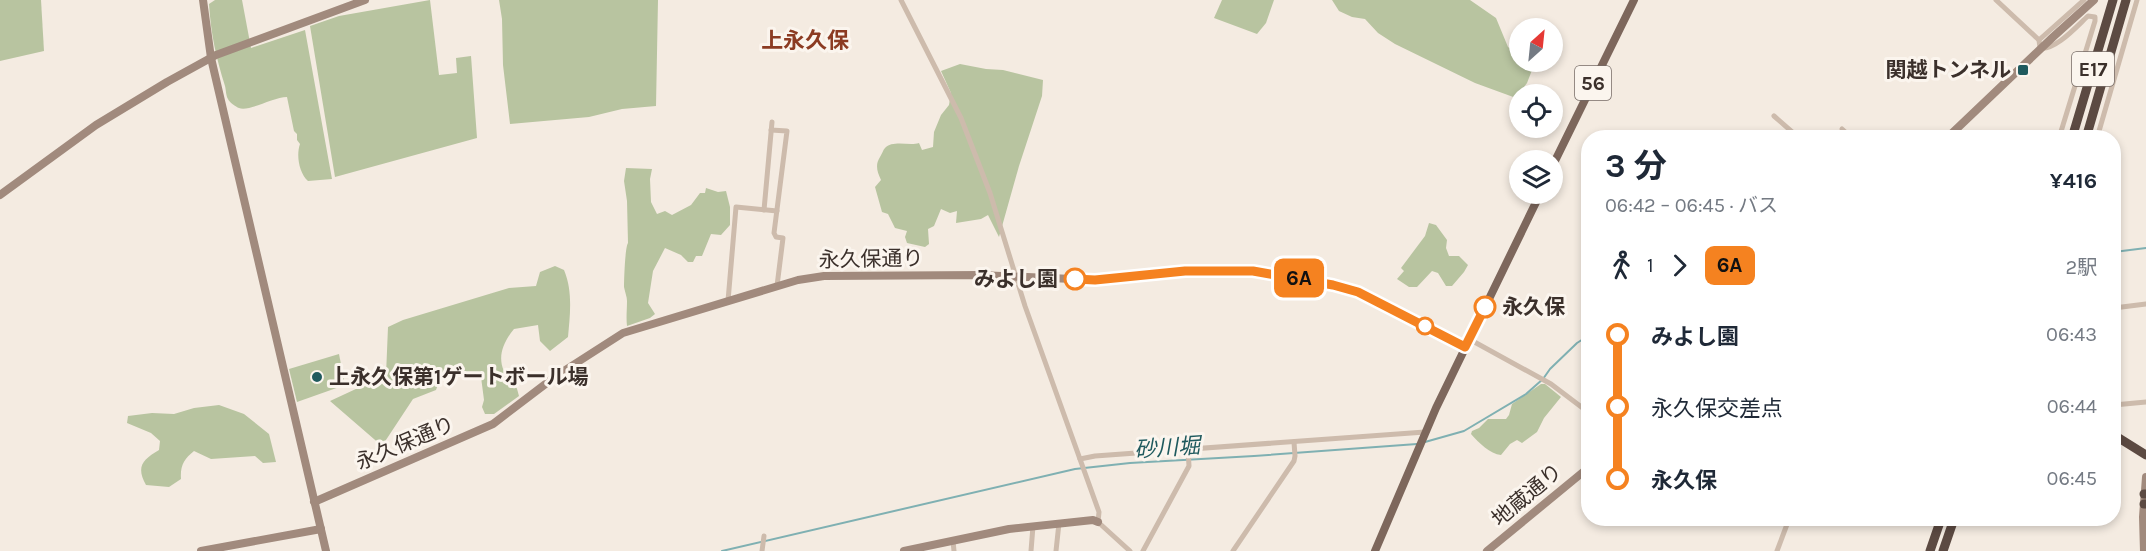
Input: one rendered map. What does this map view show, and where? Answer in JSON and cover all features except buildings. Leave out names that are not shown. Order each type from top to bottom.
[{"type":"highway","name":"E17","points":[[2074,130],[2113,0]]},
{"type":"highway","name":"E17","points":[[2088,130],[2126,0]]},
{"type":"highway","points":[[2121,438],[2144,453]]},
{"type":"highway","points":[[1930,551],[1939,526]]},
{"type":"highway","points":[[1943,551],[1952,526]]},
{"type":"main road","name":"56","points":[[1560,150],[1634,0]]},
{"type":"main road","points":[[1375,551],[1425,433],[1535,204]]},
{"type":"street","points":[[203,0],[211,58],[326,551]]},
{"type":"street","points":[[0,195],[96,125],[211,58],[365,0]]},
{"type":"street","points":[[901,0],[961,118],[990,192],[1015,277],[1099,512],[1098,522]]},
{"type":"street","points":[[1996,0],[2046,49],[2054,46],[2088,16],[2094,17],[2095,21],[2061,130]]},
{"type":"street","points":[[1955,130],[2084,0]]},
{"type":"street","points":[[2040,44],[2094,0]]},
{"type":"street","points":[[2099,130],[2137,0]]},
{"type":"street","points":[[1774,116],[1790,130]]},
{"type":"street","points":[[764,210],[772,122]]},
{"type":"street","points":[[771,130],[787,131],[774,233],[776,237],[783,238],[777,286]]},
{"type":"street","points":[[729,301],[736,207],[777,211]]},
{"type":"street","name":"永久保通り","points":[[314,502],[492,424],[556,376],[623,333],[798,280],[824,276],[980,275],[1095,280],[1185,271],[1269,272],[1344,287],[1358,292],[1534,374],[1581,407]]},
{"type":"street","points":[[2121,307],[2146,304]]},
{"type":"street","points":[[2121,404],[2146,402]]},
{"type":"street","points":[[1081,460],[1095,456],[1425,433]]},
{"type":"street","points":[[1233,551],[1296,456],[1294,442]]},
{"type":"street","points":[[1143,551],[1189,464],[1189,451]]},
{"type":"street","name":"地蔵通り","points":[[1488,551],[1581,474]]},
{"type":"street","points":[[2144,551],[2146,477]]},
{"type":"street","points":[[904,551],[1009,529],[1093,520],[1130,551]]},
{"type":"street","points":[[1056,551],[1059,523]]},
{"type":"street","points":[[1031,551],[1033,526]]},
{"type":"street","points":[[1777,551],[1786,526]]},
{"type":"street","points":[[201,551],[321,529]]},
{"type":"street","points":[[762,549],[764,536]]},
{"type":"street","points":[[953,541],[954,551]]},
{"type":"green space","points":[[0,0],[41,0],[44,51],[0,61]]},
{"type":"green space","points":[[215,0],[242,0],[251,48],[305,30],[332,179],[308,181],[302,173],[298,158],[300,144],[294,131],[287,97],[243,109],[236,107],[229,100],[211,26],[209,4]]},
{"type":"green space","points":[[430,0],[439,75],[457,73],[456,58],[471,56],[477,138],[335,177],[310,26],[339,16]]},
{"type":"green space","points":[[499,0],[658,0],[656,106],[622,109],[589,117],[510,124]]},
{"type":"green space","points":[[1222,0],[1274,0],[1266,23],[1257,34],[1214,18]]},
{"type":"green space","points":[[1332,0],[1470,0],[1496,18],[1509,48],[1509,72],[1531,72],[1526,84],[1509,84],[1509,95],[1475,83],[1395,44],[1378,33],[1365,19],[1352,17],[1339,11]]},
{"type":"green space","points":[[960,64],[1003,70],[1043,80],[1042,96],[999,237],[988,215],[981,219],[956,223],[957,211],[950,213],[941,209],[934,226],[928,229],[929,244],[925,247],[907,243],[905,237],[907,231],[895,228],[888,214],[882,212],[875,187],[881,180],[877,163],[884,149],[892,144],[919,143],[922,150],[933,147],[934,132],[941,115],[949,105],[951,93],[941,71]]},
{"type":"green space","points":[[626,168],[652,169],[651,202],[657,214],[665,211],[672,215],[691,205],[700,193],[705,193],[706,188],[718,192],[726,191],[730,207],[730,225],[721,235],[711,234],[702,256],[696,256],[693,262],[688,262],[681,255],[665,248],[653,271],[648,303],[655,314],[627,326],[627,299],[624,287],[628,243],[624,181]]},
{"type":"green space","points":[[1429,223],[1436,225],[1447,240],[1446,248],[1449,256],[1459,256],[1468,265],[1452,286],[1446,286],[1438,273],[1432,271],[1417,287],[1409,287],[1397,279],[1404,271],[1401,268],[1425,236]]},
{"type":"green space","points":[[555,266],[564,270],[569,286],[568,337],[550,351],[540,341],[538,325],[514,329],[507,339],[501,360],[506,375],[516,386],[519,396],[494,414],[485,414],[482,407],[484,400],[481,377],[470,372],[440,379],[436,390],[413,399],[382,446],[330,401],[386,375],[388,327],[403,320],[509,288],[536,286],[540,272]]},
{"type":"green space","name":"上永久保第1ゲートボール場","points":[[339,354],[345,385],[297,402],[289,369]]},
{"type":"green space","points":[[1541,384],[1545,384],[1561,397],[1544,418],[1537,432],[1522,443],[1517,440],[1510,444],[1501,455],[1489,450],[1471,434],[1488,419],[1506,419],[1512,404]]},
{"type":"green space","points":[[219,405],[244,414],[269,434],[276,462],[263,463],[255,456],[211,459],[194,451],[183,463],[181,479],[169,487],[146,485],[141,473],[142,464],[159,450],[160,441],[151,433],[127,423],[128,416],[152,413],[174,414],[194,408]]},
{"type":"waterway","name":"砂川堀","points":[[2121,251],[2146,248]]},
{"type":"waterway","name":"砂川堀","points":[[1425,442],[1464,431],[1526,394],[1581,340]]},
{"type":"waterway","name":"砂川堀","points":[[722,551],[1075,469],[1130,463],[1417,444]]},
{"type":"bus line","name":"6A","points":[[1075,279],[1095,280],[1204,270],[1269,272],[1344,287],[1358,292],[1465,347],[1485,307]]},
{"type":"place","name":"関越トンネル","points":[[2023,70]]},
{"type":"place","name":"みよし園","points":[[1075,279]]},
{"type":"place","name":"永久保","points":[[1485,307]]},
{"type":"place","name":"上永久保第1ゲートボール場","points":[[317,377]]},
{"type":"district","name":"上永久保","points":[[805,40]]}]
